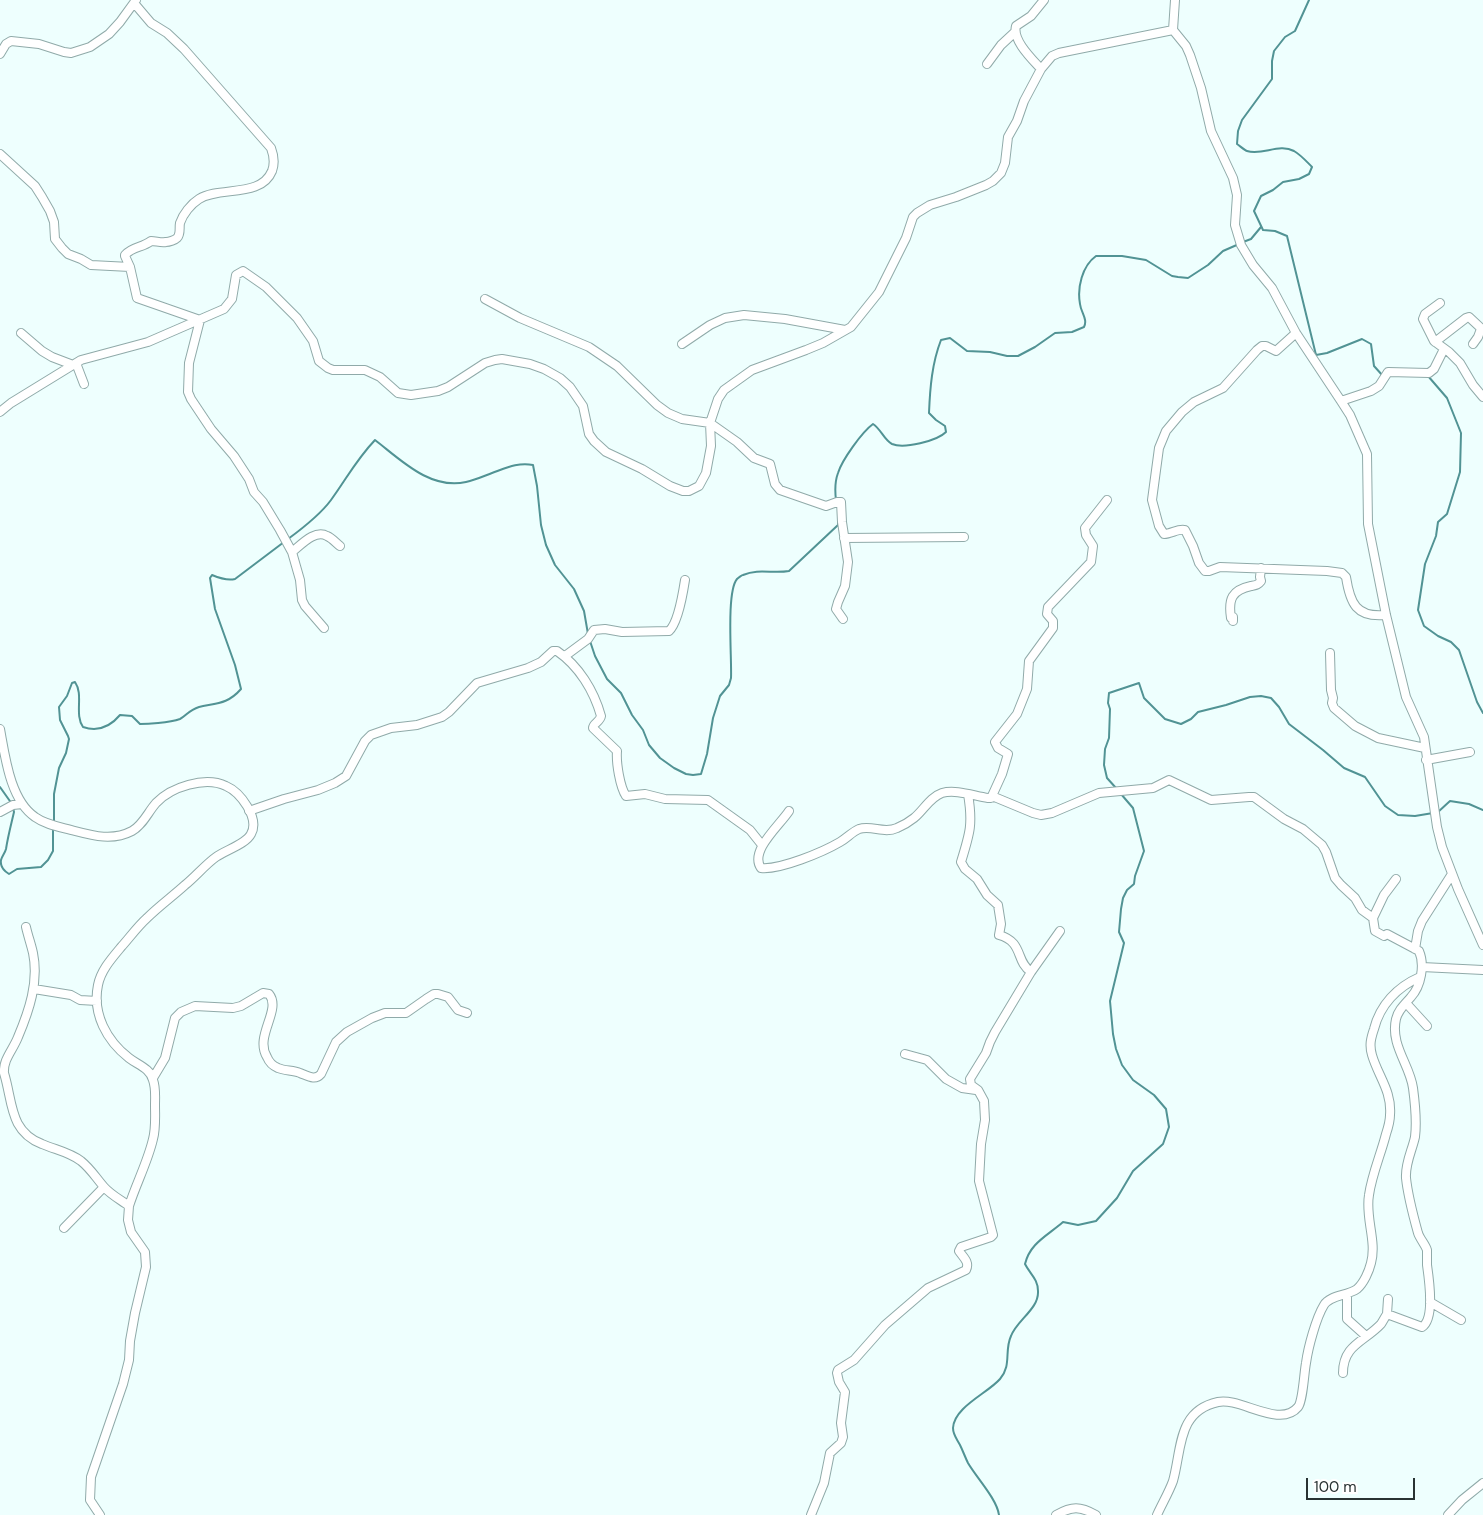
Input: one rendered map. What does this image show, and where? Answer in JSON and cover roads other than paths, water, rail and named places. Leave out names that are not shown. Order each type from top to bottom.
[{"type":"street","points":[[1041,69],[1023,49],[1015,32],[1016,26],[1032,16],[1044,0]]},
{"type":"street","points":[[1175,0],[1173,30],[1186,46],[1190,55],[1201,88],[1211,131],[1228,164],[1236,185],[1235,225],[1241,245],[1253,265],[1272,288],[1296,333],[1350,415],[1368,458],[1368,524],[1386,615],[1406,697],[1422,731],[1434,814],[1442,847],[1483,944]]},
{"type":"street","points":[[0,54],[6,44],[11,41],[39,44],[64,52],[72,52],[90,47],[109,34],[135,2],[151,23],[167,33],[184,49],[271,148],[274,155],[274,164],[265,182],[236,192],[205,196],[199,199],[193,203],[181,222],[177,238],[165,243],[151,241],[144,246],[132,249],[125,255],[130,267],[136,294],[140,300],[200,320]]},
{"type":"street","points":[[0,412],[11,403],[74,364],[94,356],[148,342],[224,309],[230,302],[236,275],[244,271],[260,281],[297,318],[313,341],[322,364],[334,370],[365,370],[380,376],[398,393],[411,395],[438,391],[464,378],[485,363],[494,360],[502,359],[530,364],[560,378],[570,387],[585,412],[589,434],[606,452],[642,468],[678,490],[689,491],[699,486],[703,481],[709,462],[711,446],[710,424],[718,399],[724,390],[752,370],[823,343],[851,327],[879,292],[917,212],[930,205],[986,185],[1001,173],[1005,163],[1008,137],[1041,69],[1052,56],[1058,53],[1173,30]]},
{"type":"street","points":[[987,64],[1015,32]]},
{"type":"street","points":[[0,154],[35,186],[50,211],[54,222],[55,239],[68,254],[81,258],[91,265],[130,267]]},
{"type":"street","points":[[486,299],[520,318],[589,346],[617,366],[657,405],[668,412],[682,419],[710,424],[737,442],[757,460],[770,464],[775,484],[780,490],[826,506],[840,502],[848,562],[845,586],[836,608],[843,618]]},
{"type":"street","points":[[1440,303],[1422,318],[1435,342],[1460,363],[1473,385],[1483,397]]},
{"type":"street","points":[[682,344],[710,324],[725,318],[744,314],[845,330]]},
{"type":"street","points":[[1435,342],[1469,317],[1482,329],[1473,344]]},
{"type":"street","points":[[200,320],[189,363],[188,392],[207,423],[234,456],[249,479],[254,492],[263,502],[292,552],[300,580],[302,600],[324,628]]},
{"type":"street","points":[[21,333],[52,357],[74,364],[84,384]]},
{"type":"street","points":[[1296,333],[1276,351],[1266,346],[1259,348],[1223,388],[1194,402],[1182,412],[1166,431],[1159,448],[1152,500],[1163,533],[1185,530],[1199,563],[1205,571],[1219,567],[1342,573],[1346,577],[1348,592],[1356,608],[1361,612],[1371,615],[1386,615]]},
{"type":"street","points":[[1341,401],[1371,391],[1379,386],[1388,372],[1430,373],[1444,349]]},
{"type":"street","points":[[789,811],[762,845],[758,856],[758,865],[761,868],[789,863],[828,848],[858,830],[865,828],[884,831],[897,828],[914,818],[940,794],[951,792],[991,798],[1002,774],[1008,754],[998,748],[995,742],[1017,714],[1027,689],[1029,661],[1053,628],[1053,621],[1047,614],[1048,608],[1091,562],[1092,546],[1085,528],[1107,500]]},
{"type":"street","points":[[292,552],[318,534],[325,534],[340,546]]},
{"type":"street","points":[[844,538],[964,537]]},
{"type":"street","points":[[1233,621],[1229,604],[1234,594],[1240,588],[1258,585],[1261,581],[1261,568]]},
{"type":"street","points":[[565,656],[588,639],[594,630],[605,628],[622,632],[669,631],[674,624],[685,580]]},
{"type":"street","points":[[249,811],[318,790],[335,782],[346,776],[365,741],[371,735],[391,728],[417,725],[442,717],[477,683],[528,668],[557,651],[565,656],[582,675],[593,695],[601,716],[593,728],[617,752],[616,762],[626,796],[645,794],[665,799],[708,800],[750,830],[762,845]]},
{"type":"street","points":[[1330,653],[1331,690],[1334,708],[1355,726],[1378,738],[1425,748]]},
{"type":"street","points":[[0,729],[9,772],[22,804],[33,816],[54,825],[100,837],[116,836],[131,832],[140,825],[156,802],[168,793],[179,787],[204,783],[220,783],[228,786],[240,797],[253,819],[250,836],[246,840],[214,858],[145,919],[103,970],[98,985],[97,1001],[101,1024],[118,1049],[150,1073],[155,1090],[153,1139],[129,1206],[128,1220],[131,1232],[145,1252],[146,1267],[135,1313],[129,1360],[123,1384],[91,1477],[90,1500],[100,1515]]},
{"type":"street","points":[[1426,760],[1470,752]]},
{"type":"street","points":[[992,796],[1041,815],[1052,813],[1092,795],[1157,787],[1169,780],[1211,800],[1254,798],[1284,819],[1303,829],[1322,845],[1335,878],[1355,898],[1362,910],[1373,918]]},
{"type":"street","points":[[968,794],[971,815],[970,832],[961,862],[965,869],[977,879],[987,895],[998,905],[1001,924],[999,935],[1006,937],[1016,944],[1022,961],[1028,970],[1032,972]]},
{"type":"street","points":[[0,812],[10,806],[22,804]]},
{"type":"street","points":[[1415,949],[1418,931],[1422,922],[1452,874]]},
{"type":"street","points":[[1387,1314],[1422,1327],[1425,1324],[1430,1302],[1426,1248],[1418,1236],[1409,1201],[1406,1179],[1406,1170],[1414,1139],[1415,1104],[1412,1085],[1398,1047],[1395,1028],[1397,1015],[1415,992],[1420,978],[1422,967],[1420,952],[1386,934],[1384,936],[1375,931],[1373,918],[1384,894],[1396,880]]},
{"type":"street","points":[[26,927],[34,955],[34,989],[26,1019],[16,1043],[6,1060],[2,1073],[16,1121],[23,1132],[32,1140],[68,1152],[79,1160],[88,1167],[104,1187],[129,1206]]},
{"type":"street","points":[[811,1515],[824,1483],[830,1453],[841,1443],[843,1437],[841,1423],[845,1392],[839,1382],[838,1370],[854,1360],[885,1325],[928,1288],[966,1270],[966,1260],[959,1251],[961,1247],[992,1236],[979,1181],[985,1113],[984,1101],[978,1090],[970,1083],[972,1074],[981,1063],[995,1032],[1060,931]]},
{"type":"street","points":[[1422,967],[1483,970]]},
{"type":"street","points":[[1157,1515],[1172,1483],[1179,1446],[1186,1424],[1190,1418],[1204,1408],[1218,1402],[1230,1402],[1272,1414],[1286,1414],[1296,1409],[1300,1403],[1306,1362],[1317,1321],[1322,1310],[1328,1300],[1358,1288],[1368,1274],[1373,1249],[1368,1211],[1369,1197],[1390,1116],[1389,1096],[1374,1061],[1370,1048],[1371,1038],[1379,1014],[1385,1004],[1402,988],[1420,978]]},
{"type":"street","points":[[34,989],[71,995],[80,1000],[97,1001]]},
{"type":"street","points":[[153,1078],[165,1058],[175,1018],[181,1012],[195,1006],[233,1008],[241,1006],[263,993],[270,994],[273,1001],[264,1034],[263,1051],[270,1062],[279,1068],[315,1078],[321,1074],[336,1042],[347,1032],[372,1018],[385,1013],[406,1012],[426,999],[438,994],[451,999],[458,1010],[467,1013]]},
{"type":"street","points":[[1406,1003],[1427,1026]]},
{"type":"street","points":[[905,1054],[927,1060],[941,1076],[960,1087],[978,1090]]},
{"type":"street","points":[[958,1097],[960,1087]]},
{"type":"street","points":[[64,1228],[104,1187]]},
{"type":"street","points":[[1347,1294],[1347,1319],[1366,1336]]},
{"type":"street","points":[[1343,1373],[1344,1361],[1350,1350],[1381,1324],[1387,1314],[1388,1299]]},
{"type":"street","points":[[1430,1302],[1462,1320]]},
{"type":"street","points":[[1448,1515],[1462,1500],[1483,1483]]},
{"type":"street","points":[[1056,1515],[1067,1509],[1080,1508],[1096,1515]]},
{"type":"waterway","points":[[1309,0],[1295,31],[1285,37],[1274,51],[1272,79],[1242,120],[1238,131],[1237,144],[1253,152],[1282,148],[1288,149],[1299,154],[1312,167],[1309,174],[1299,179],[1283,182],[1261,196],[1254,211],[1263,230],[1275,231],[1287,236],[1316,355],[1327,353],[1362,339],[1371,344],[1374,366],[1383,376]]},
{"type":"waterway","points":[[1243,242],[1251,239],[1261,227]]},
{"type":"waterway","points":[[836,500],[835,490],[840,467],[858,440],[873,424],[889,442],[904,446],[928,441],[946,432],[945,426],[929,413],[932,376],[941,340],[950,338],[967,351],[1018,356],[1055,333],[1072,332],[1084,327],[1085,321],[1079,298],[1080,284],[1087,265],[1096,256],[1122,256],[1146,260],[1172,276],[1188,278],[1208,265],[1223,251],[1239,244]]},
{"type":"waterway","points":[[1388,376],[1405,376]]},
{"type":"waterway","points":[[1428,376],[1447,398],[1461,433],[1460,472],[1447,514],[1438,522],[1436,536],[1425,564],[1418,610],[1424,626],[1451,642],[1459,650],[1477,702],[1483,713]]},
{"type":"waterway","points":[[288,539],[327,506],[357,462],[375,440],[417,472],[440,482],[466,482],[512,466],[522,464],[533,465],[541,525],[546,545],[555,565],[574,589],[584,611],[588,634]]},
{"type":"waterway","points":[[590,641],[595,656],[607,679],[621,693],[632,715],[643,730],[649,745],[660,758],[674,768],[686,774],[701,774],[707,754],[713,718],[720,696],[729,685],[731,678],[730,626],[732,597],[737,579],[742,575],[760,571],[789,571],[838,525],[838,522]]},
{"type":"waterway","points":[[54,823],[54,794],[59,768],[66,753],[69,739],[60,720],[59,707],[67,696],[72,683],[75,682],[78,687],[80,722],[83,727],[94,729],[99,729],[112,723],[120,715],[132,716],[140,724],[180,719],[196,708],[231,698],[241,689],[235,665],[215,609],[210,578],[212,575],[220,578],[235,579],[284,542]]},
{"type":"waterway","points":[[1116,788],[1107,778],[1104,765],[1105,749],[1109,738],[1109,693],[1139,683],[1144,698],[1165,719],[1181,724],[1191,719],[1198,712],[1250,697],[1261,696],[1271,698],[1289,724],[1344,768],[1365,777],[1385,806],[1398,815],[1415,816],[1433,813]]},
{"type":"waterway","points":[[0,787],[12,804]]},
{"type":"waterway","points":[[999,1515],[994,1502],[968,1463],[954,1435],[955,1420],[965,1407],[995,1384],[1004,1374],[1011,1336],[1031,1309],[1037,1297],[1037,1283],[1025,1264],[1035,1245],[1063,1222],[1078,1225],[1096,1221],[1117,1198],[1133,1171],[1163,1144],[1169,1127],[1166,1109],[1154,1095],[1133,1080],[1122,1065],[1113,1034],[1110,1001],[1124,943],[1119,932],[1121,909],[1127,890],[1134,884],[1144,851],[1133,808],[1121,794]]},
{"type":"waterway","points":[[1438,812],[1450,801],[1469,804],[1483,810]]},
{"type":"waterway","points":[[13,808],[14,812],[6,849],[1,859],[3,868],[9,874],[17,869],[41,867],[48,860],[53,851],[53,828]]}]
